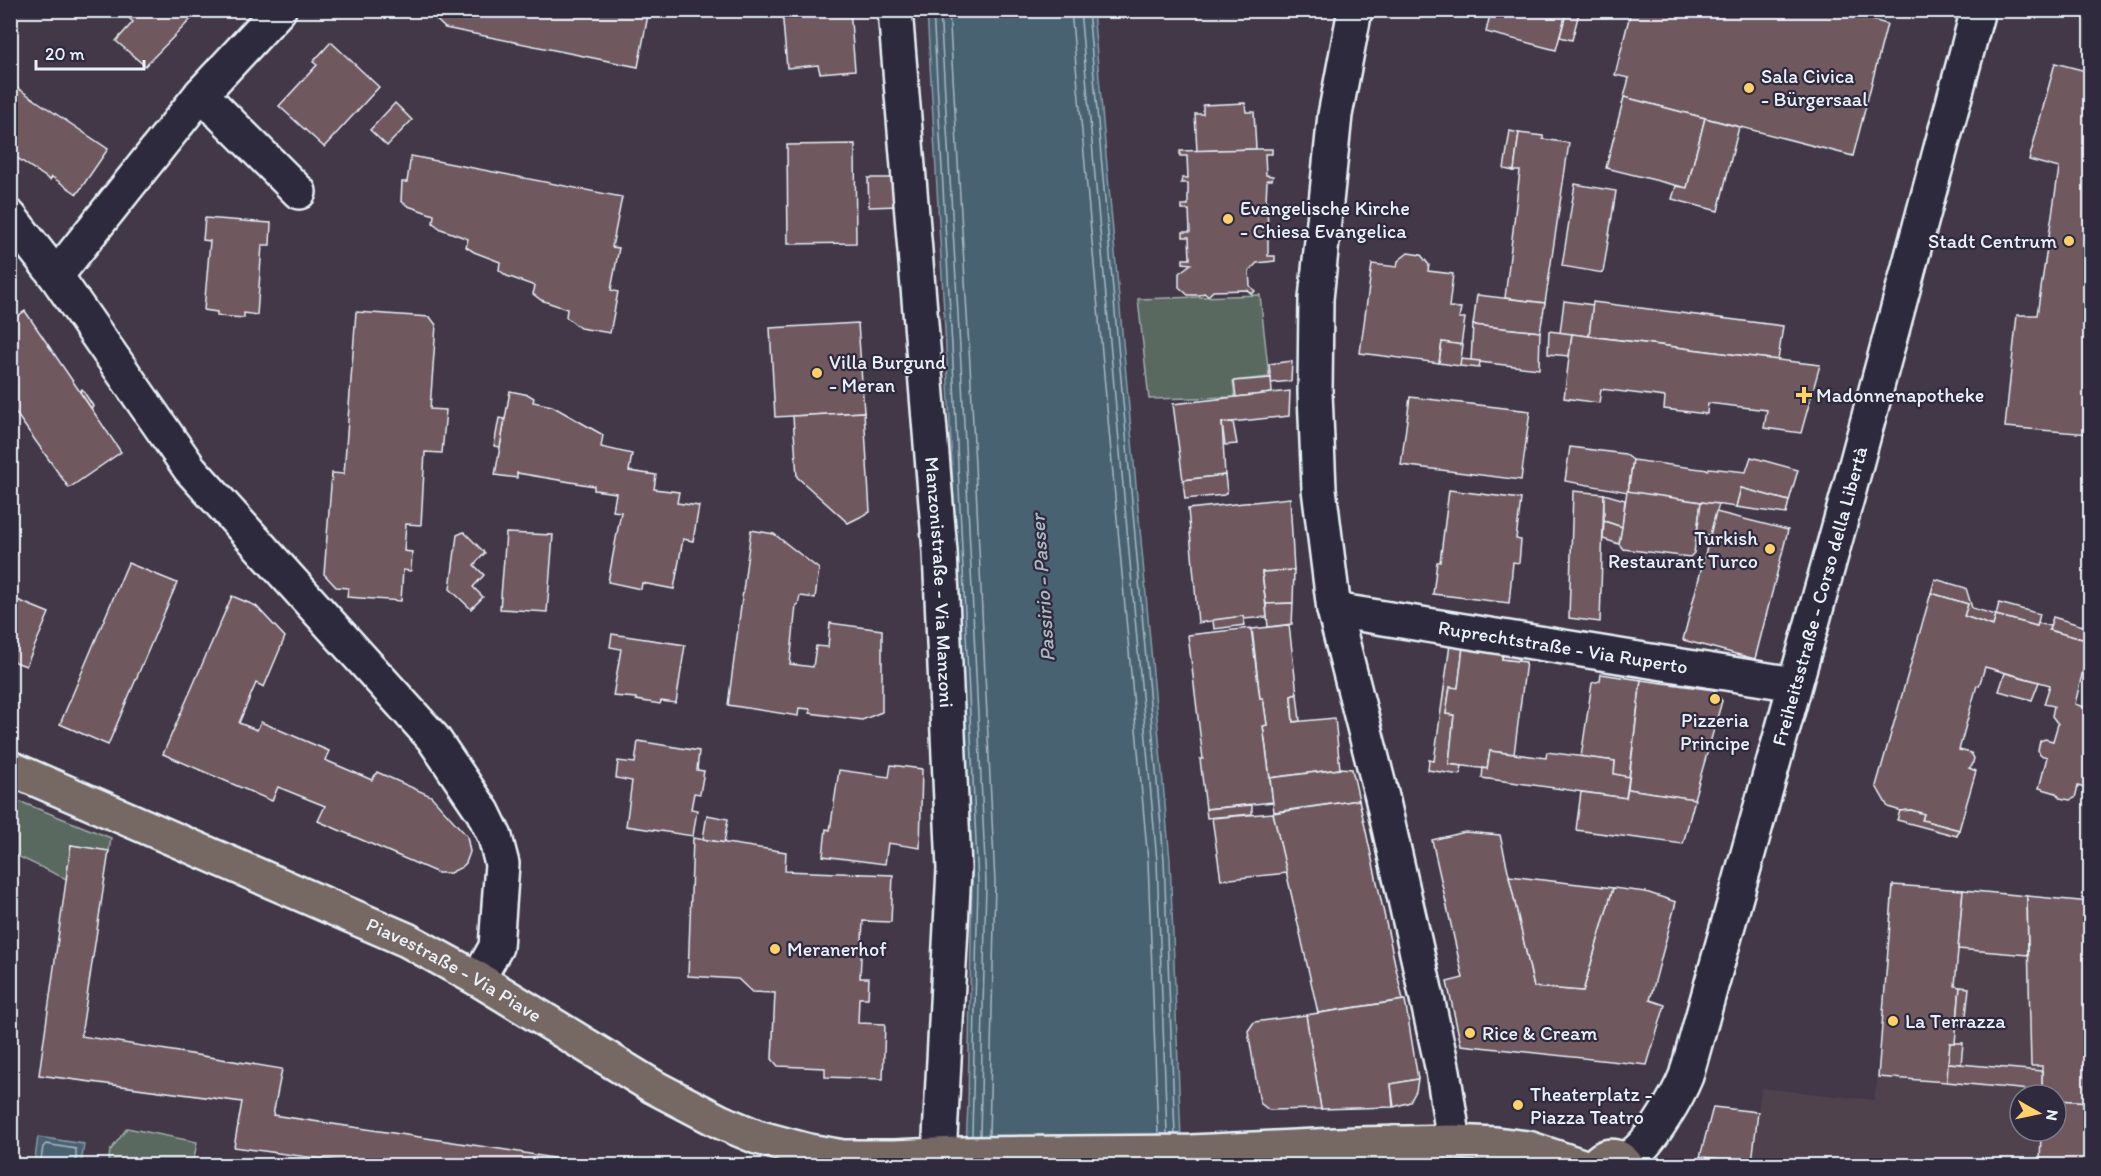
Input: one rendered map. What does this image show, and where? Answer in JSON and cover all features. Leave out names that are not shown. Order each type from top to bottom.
[{"type":"main road","name":"Piavestraße - Via Piave","points":[[10,768],[407,940],[478,979],[654,1088],[721,1122],[757,1137],[809,1151],[895,1161],[948,1155],[1395,1154],[1454,1142]]},
{"type":"main road","points":[[1454,1142],[1528,1148],[1582,1166]]},
{"type":"street","points":[[56,276],[201,94],[279,10]]},
{"type":"street","name":"Manzonistraße - Via Manzoni","points":[[895,10],[940,552],[954,869],[948,1155]]},
{"type":"street","points":[[1355,10],[1335,115],[1316,299],[1315,393],[1319,489],[1334,610],[1382,797],[1438,1046],[1454,1142]]},
{"type":"street","name":"Freiheitsstraße - Corso della Libertà","points":[[1615,1164],[1635,1153],[1659,1124],[1686,1076],[1847,498],[1978,10]]},
{"type":"street","points":[[201,94],[299,192]]},
{"type":"street","points":[[10,217],[56,276],[190,469],[433,738],[483,812],[495,837],[502,864],[496,947],[478,979]]},
{"type":"street","name":"Ruprechtstraße - Via Ruperto","points":[[1334,610],[1794,684]]},
{"type":"shaded area","points":[[1963,890],[2090,902],[2090,1165],[1792,1166],[1752,1162],[1761,1088],[1874,1100],[1878,1077],[1947,1082],[1948,1063],[1961,1064],[1963,1044],[1955,1043],[1957,1024],[1965,1025],[1969,988],[1955,986]]},
{"type":"green space","points":[[1260,295],[1269,377],[1233,381],[1235,397],[1149,399],[1138,299]]},
{"type":"green space","points":[[11,798],[111,838],[109,851],[71,845],[66,879],[11,853]]},
{"type":"green space","points":[[127,1128],[197,1142],[193,1164],[196,1165],[108,1165],[110,1151]]},
{"type":"water","name":"Passirio - Passer","points":[[927,11],[1093,11],[1170,860],[1182,1165],[965,1165],[972,883],[948,383]]},
{"type":"water","points":[[38,1137],[84,1144],[81,1165],[34,1165]]},
{"type":"building","points":[[125,10],[191,10],[195,15],[145,66],[116,41],[133,22],[123,12]]},
{"type":"building","points":[[426,10],[649,10],[638,67],[445,28]]},
{"type":"building","points":[[782,10],[850,10],[855,70],[820,73],[818,65],[787,68]]},
{"type":"building","points":[[1491,10],[1567,10],[1556,50],[1486,32]]},
{"type":"building","points":[[1567,10],[1579,13],[1572,40],[1560,37]]},
{"type":"building","name":"Sala Civica - Bürgersaal","points":[[1631,10],[1836,10],[1887,24],[1853,156],[1624,97],[1629,78],[1615,75]]},
{"type":"building","points":[[331,42],[379,87],[324,147],[279,106],[317,65],[313,62]]},
{"type":"building","name":"Stadt Centrum","points":[[2055,63],[2090,72],[2090,434],[2005,427],[2017,315],[2037,315],[2059,168],[2029,160]]},
{"type":"building","points":[[10,83],[108,149],[77,194],[52,177],[50,180],[10,153]]},
{"type":"building","points":[[1624,97],[1705,118],[1687,188],[1606,168]]},
{"type":"building","points":[[395,103],[412,120],[387,146],[370,130]]},
{"type":"building","points":[[1245,103],[1246,112],[1254,112],[1256,149],[1197,151],[1195,114],[1203,114],[1203,105]]},
{"type":"building","points":[[1705,118],[1739,127],[1718,211],[1672,199],[1676,186],[1687,188]]},
{"type":"building","points":[[1510,131],[1519,133],[1514,171],[1504,169]]},
{"type":"building","points":[[1519,133],[1569,143],[1545,303],[1505,298],[1520,171],[1514,171]]},
{"type":"building","points":[[855,144],[856,243],[788,244],[787,145]]},
{"type":"building","name":"Evangelische Kirche - Chiesa Evangelica","points":[[1272,149],[1272,154],[1265,154],[1266,175],[1273,176],[1272,180],[1267,180],[1266,202],[1274,202],[1274,207],[1267,207],[1268,229],[1275,229],[1274,233],[1268,233],[1268,256],[1275,256],[1275,261],[1257,263],[1249,271],[1250,286],[1255,291],[1252,294],[1247,290],[1213,291],[1208,296],[1204,293],[1188,295],[1179,287],[1179,273],[1191,264],[1183,263],[1183,259],[1190,259],[1189,237],[1183,237],[1183,232],[1190,232],[1189,210],[1182,210],[1182,205],[1188,205],[1188,183],[1181,183],[1182,178],[1188,178],[1187,156],[1180,156],[1180,151]]},
{"type":"building","points":[[411,156],[622,197],[612,247],[619,248],[611,290],[618,292],[610,333],[580,328],[566,317],[567,309],[541,300],[533,294],[535,286],[507,276],[499,270],[500,262],[466,247],[468,239],[441,229],[433,223],[434,215],[408,206],[401,201],[402,182],[407,182]]},
{"type":"building","points":[[868,178],[896,178],[898,206],[869,207]]},
{"type":"building","points":[[1575,184],[1616,191],[1603,273],[1562,266]]},
{"type":"building","points":[[205,218],[271,223],[270,245],[262,245],[257,315],[244,313],[244,318],[217,316],[217,312],[204,310],[210,241],[203,240]]},
{"type":"building","points":[[1408,253],[1421,255],[1429,265],[1428,271],[1453,274],[1449,307],[1461,308],[1459,318],[1465,318],[1461,345],[1442,342],[1439,363],[1360,353],[1372,264],[1397,267],[1398,261]]},
{"type":"building","points":[[1477,295],[1545,303],[1540,332],[1473,325]]},
{"type":"building","points":[[1564,301],[1593,305],[1589,336],[1560,333]]},
{"type":"building","points":[[1593,302],[1783,326],[1778,360],[1589,336]]},
{"type":"building","points":[[25,311],[121,452],[69,488],[10,405],[10,321]]},
{"type":"building","points":[[356,312],[430,317],[436,325],[430,409],[446,410],[442,453],[425,452],[421,525],[406,524],[404,551],[412,552],[411,571],[403,570],[401,601],[347,597],[348,588],[336,587],[324,574],[332,473],[344,474]]},
{"type":"building","name":"Villa Burgund - Meran","points":[[858,323],[864,412],[775,417],[770,328]]},
{"type":"building","points":[[1473,325],[1540,332],[1539,369],[1471,361]]},
{"type":"building","points":[[1549,331],[1572,334],[1569,356],[1548,354]]},
{"type":"building","points":[[1572,334],[1820,365],[1801,433],[1764,428],[1767,410],[1708,403],[1707,414],[1664,409],[1665,397],[1601,389],[1599,403],[1564,398]]},
{"type":"building","points":[[1442,342],[1463,345],[1460,366],[1439,363]]},
{"type":"building","points":[[1461,359],[1480,361],[1479,368],[1460,366]]},
{"type":"building","points":[[1292,361],[1291,381],[1271,383],[1269,364]]},
{"type":"building","points":[[1271,378],[1272,393],[1236,397],[1234,381]]},
{"type":"building","points":[[82,389],[93,406],[91,408],[80,392]]},
{"type":"building","points":[[510,391],[529,395],[534,398],[533,402],[552,406],[603,435],[601,447],[632,454],[629,471],[656,475],[654,489],[679,492],[677,503],[699,506],[693,541],[683,539],[674,589],[642,583],[641,589],[608,582],[621,512],[613,511],[616,493],[594,490],[594,486],[517,473],[517,478],[495,475]]},
{"type":"building","points":[[1290,391],[1289,416],[1222,423],[1225,475],[1183,480],[1173,404]]},
{"type":"building","points":[[1410,397],[1530,411],[1521,480],[1401,465]]},
{"type":"building","points":[[864,412],[870,512],[848,523],[797,477],[793,416]]},
{"type":"building","points":[[499,418],[505,419],[500,447],[494,446]]},
{"type":"building","points":[[1233,422],[1237,444],[1225,445],[1222,423]]},
{"type":"building","points":[[1570,447],[1625,454],[1633,460],[1628,492],[1565,481]]},
{"type":"building","points":[[1751,457],[1798,470],[1789,501],[1741,488],[1736,507],[1628,492],[1633,460],[1708,470],[1709,468],[1746,472]]},
{"type":"building","points":[[1225,475],[1227,492],[1224,495],[1185,499],[1183,480]]},
{"type":"building","points":[[1741,488],[1789,501],[1786,514],[1736,507]]},
{"type":"building","points":[[1449,490],[1521,499],[1516,539],[1521,540],[1519,563],[1513,562],[1509,603],[1433,594],[1437,562],[1440,562]]},
{"type":"building","points":[[1573,491],[1604,494],[1600,622],[1569,618]]},
{"type":"building","points":[[1627,491],[1701,502],[1694,553],[1690,557],[1623,549],[1619,544]]},
{"type":"building","points":[[1604,494],[1625,500],[1622,527],[1604,521]]},
{"type":"building","points":[[1290,498],[1294,570],[1262,572],[1267,617],[1244,619],[1243,616],[1198,623],[1188,509]]},
{"type":"building","points":[[1701,502],[1719,504],[1710,535],[1697,534]]},
{"type":"building","points":[[1716,512],[1788,530],[1755,659],[1683,640]]},
{"type":"building","points":[[1604,521],[1622,527],[1619,544],[1603,539]]},
{"type":"building","points":[[751,530],[774,534],[819,569],[815,598],[800,596],[798,605],[796,605],[790,664],[813,667],[816,646],[828,647],[830,623],[882,630],[882,712],[862,720],[810,713],[810,709],[799,708],[798,716],[728,705]]},
{"type":"building","points":[[464,532],[485,553],[474,565],[484,575],[473,587],[483,597],[471,609],[450,589],[457,535]]},
{"type":"building","points":[[506,533],[553,535],[547,612],[500,609]]},
{"type":"building","points":[[128,563],[177,583],[108,745],[60,724]]},
{"type":"building","points":[[1294,570],[1293,603],[1266,604],[1262,572]]},
{"type":"building","points":[[1935,579],[1966,588],[1972,608],[1996,615],[1993,626],[1964,616],[1968,604],[1931,593]]},
{"type":"building","points":[[1931,593],[1968,604],[1964,616],[1993,626],[1996,615],[2037,626],[2038,623],[2050,626],[2049,630],[2090,641],[2075,704],[2086,708],[2084,716],[2090,718],[2090,790],[2078,786],[2075,798],[2070,800],[2039,788],[2047,757],[2040,755],[2038,750],[2040,741],[2045,739],[2053,741],[2058,724],[2052,716],[2054,706],[2044,704],[2050,685],[1985,667],[1979,686],[1977,685],[1959,750],[1971,753],[1974,758],[1969,768],[1976,771],[1959,830],[1922,820],[1924,814],[1888,807],[1876,786]]},
{"type":"building","points":[[232,596],[256,606],[285,637],[264,687],[256,683],[239,723],[257,730],[261,722],[329,751],[325,760],[372,780],[377,772],[431,796],[467,836],[470,852],[462,867],[450,873],[438,873],[318,821],[325,806],[278,787],[272,801],[163,754]]},
{"type":"building","points":[[10,597],[49,613],[26,666],[10,660]]},
{"type":"building","points":[[1293,603],[1292,624],[1268,627],[1266,604]]},
{"type":"building","points":[[1999,603],[2040,614],[2037,626],[1996,615]]},
{"type":"building","points":[[1243,616],[1245,625],[1214,629],[1213,620]]},
{"type":"building","points":[[2053,617],[2090,628],[2090,641],[2049,630]]},
{"type":"building","points":[[1289,625],[1297,694],[1291,696],[1293,722],[1335,718],[1340,769],[1270,778],[1263,726],[1267,725],[1263,698],[1260,699],[1252,629]]},
{"type":"building","points":[[1251,628],[1260,699],[1263,698],[1267,725],[1263,726],[1273,802],[1206,809],[1200,759],[1203,759],[1188,635]]},
{"type":"building","points":[[612,634],[685,645],[676,703],[661,701],[660,704],[636,700],[636,698],[613,696],[621,649],[610,647]]},
{"type":"building","points":[[1451,637],[1464,639],[1458,688],[1450,687],[1446,714],[1454,715],[1449,764],[1462,766],[1460,775],[1428,770],[1429,760],[1434,761]]},
{"type":"building","points":[[1464,639],[1504,643],[1502,659],[1526,662],[1514,754],[1490,751],[1487,769],[1449,764],[1454,715],[1446,714],[1450,687],[1458,688]]},
{"type":"building","points":[[1504,646],[1518,659],[1518,661],[1502,659]]},
{"type":"building","points":[[2005,673],[2039,682],[2032,700],[1999,691]]},
{"type":"building","points":[[1601,674],[1641,680],[1629,777],[1614,774],[1615,761],[1581,757],[1592,683],[1600,681]]},
{"type":"building","points":[[1641,680],[1714,690],[1722,701],[1694,799],[1628,789]]},
{"type":"building","points":[[1297,694],[1300,721],[1293,722],[1291,696]]},
{"type":"building","points":[[638,741],[699,751],[697,770],[704,771],[700,794],[694,793],[691,809],[697,810],[693,836],[626,826],[632,781],[616,778],[618,761],[635,763]]},
{"type":"building","points":[[1490,751],[1546,758],[1547,752],[1615,761],[1614,774],[1629,777],[1626,798],[1482,778],[1483,768],[1487,769]]},
{"type":"building","points":[[891,765],[922,769],[920,848],[888,843],[885,864],[823,856],[826,829],[830,830],[839,770],[889,777]]},
{"type":"building","points":[[1340,768],[1352,769],[1359,800],[1274,812],[1270,778]]},
{"type":"building","points":[[1628,789],[1695,799],[1683,844],[1576,830],[1581,792],[1626,798]]},
{"type":"building","points":[[1359,800],[1403,1000],[1318,1013],[1273,813]]},
{"type":"building","points":[[1252,805],[1252,814],[1207,818],[1206,809]]},
{"type":"building","points":[[1911,810],[1924,814],[1922,820],[1959,830],[1957,836],[1897,820],[1900,811]]},
{"type":"building","points":[[1273,813],[1287,873],[1221,880],[1212,818]]},
{"type":"building","points":[[707,815],[728,819],[724,843],[703,839]]},
{"type":"building","points":[[1465,832],[1500,835],[1534,987],[1583,991],[1613,888],[1646,892],[1676,902],[1650,1000],[1665,1005],[1647,1065],[1461,1045],[1447,982],[1463,978],[1432,840]]},
{"type":"building","name":"Meranerhof","points":[[693,838],[786,852],[785,871],[893,875],[891,922],[863,921],[860,978],[869,978],[868,998],[859,998],[858,1023],[885,1024],[883,1079],[825,1077],[825,1068],[778,1066],[772,1059],[775,993],[752,992],[738,979],[688,976]]},
{"type":"building","points":[[71,845],[109,851],[81,1036],[282,1069],[273,1115],[597,1166],[373,1166],[234,1147],[242,1102],[39,1075]]},
{"type":"building","points":[[1509,876],[1613,888],[1583,991],[1534,987]]},
{"type":"building","points":[[1893,885],[1963,890],[1955,986],[1960,987],[1955,1043],[1950,1043],[1947,1082],[1878,1077]]},
{"type":"building","points":[[1963,890],[2027,896],[2028,955],[1958,949]]},
{"type":"building","points":[[2027,896],[2090,902],[2090,1102],[2068,1101],[2068,1083],[2042,1083],[2042,1066],[2031,1066]]},
{"type":"building","points":[[1960,987],[1969,988],[1965,1025],[1957,1024]]},
{"type":"building","points":[[1405,1000],[1418,1079],[1391,1084],[1393,1107],[1321,1109],[1306,1015]]},
{"type":"building","points":[[1306,1015],[1321,1109],[1269,1110],[1260,1103],[1248,1031],[1254,1022]]},
{"type":"building","points":[[1950,1043],[1963,1043],[1961,1064],[1948,1063]]},
{"type":"building","points":[[1948,1063],[2042,1071],[2042,1083],[2008,1083],[2008,1088],[1947,1082]]},
{"type":"building","points":[[1418,1079],[1416,1091],[1410,1102],[1394,1107],[1391,1084]]},
{"type":"building","points":[[2068,1101],[2090,1102],[2090,1166],[2040,1166],[2041,1143],[2068,1143]]},
{"type":"building","points":[[1713,1107],[1758,1112],[1752,1162],[1700,1157]]},
{"type":"building","points":[[1700,1157],[1722,1159],[1789,1166],[1697,1166]]},
{"type":"place","name":"Sala Civica - Bürgersaal","points":[[1749,88]]},
{"type":"place","name":"Evangelische Kirche - Chiesa Evangelica","points":[[1228,219]]},
{"type":"place","name":"Stadt Centrum","points":[[2069,241]]},
{"type":"place","name":"Villa Burgund - Meran","points":[[817,373]]},
{"type":"place","name":"Madonnenapotheke","points":[[1804,395]]},
{"type":"place","name":"Turkish Restaurant Turco","points":[[1770,549]]},
{"type":"place","name":"Pizzeria Principe","points":[[1715,699]]},
{"type":"place","name":"Meranerhof","points":[[775,949]]},
{"type":"place","name":"La Terrazza","points":[[1893,1021]]},
{"type":"place","name":"Rice & Cream","points":[[1470,1033]]},
{"type":"place","name":"Theaterplatz - Piazza Teatro","points":[[1518,1105]]}]
